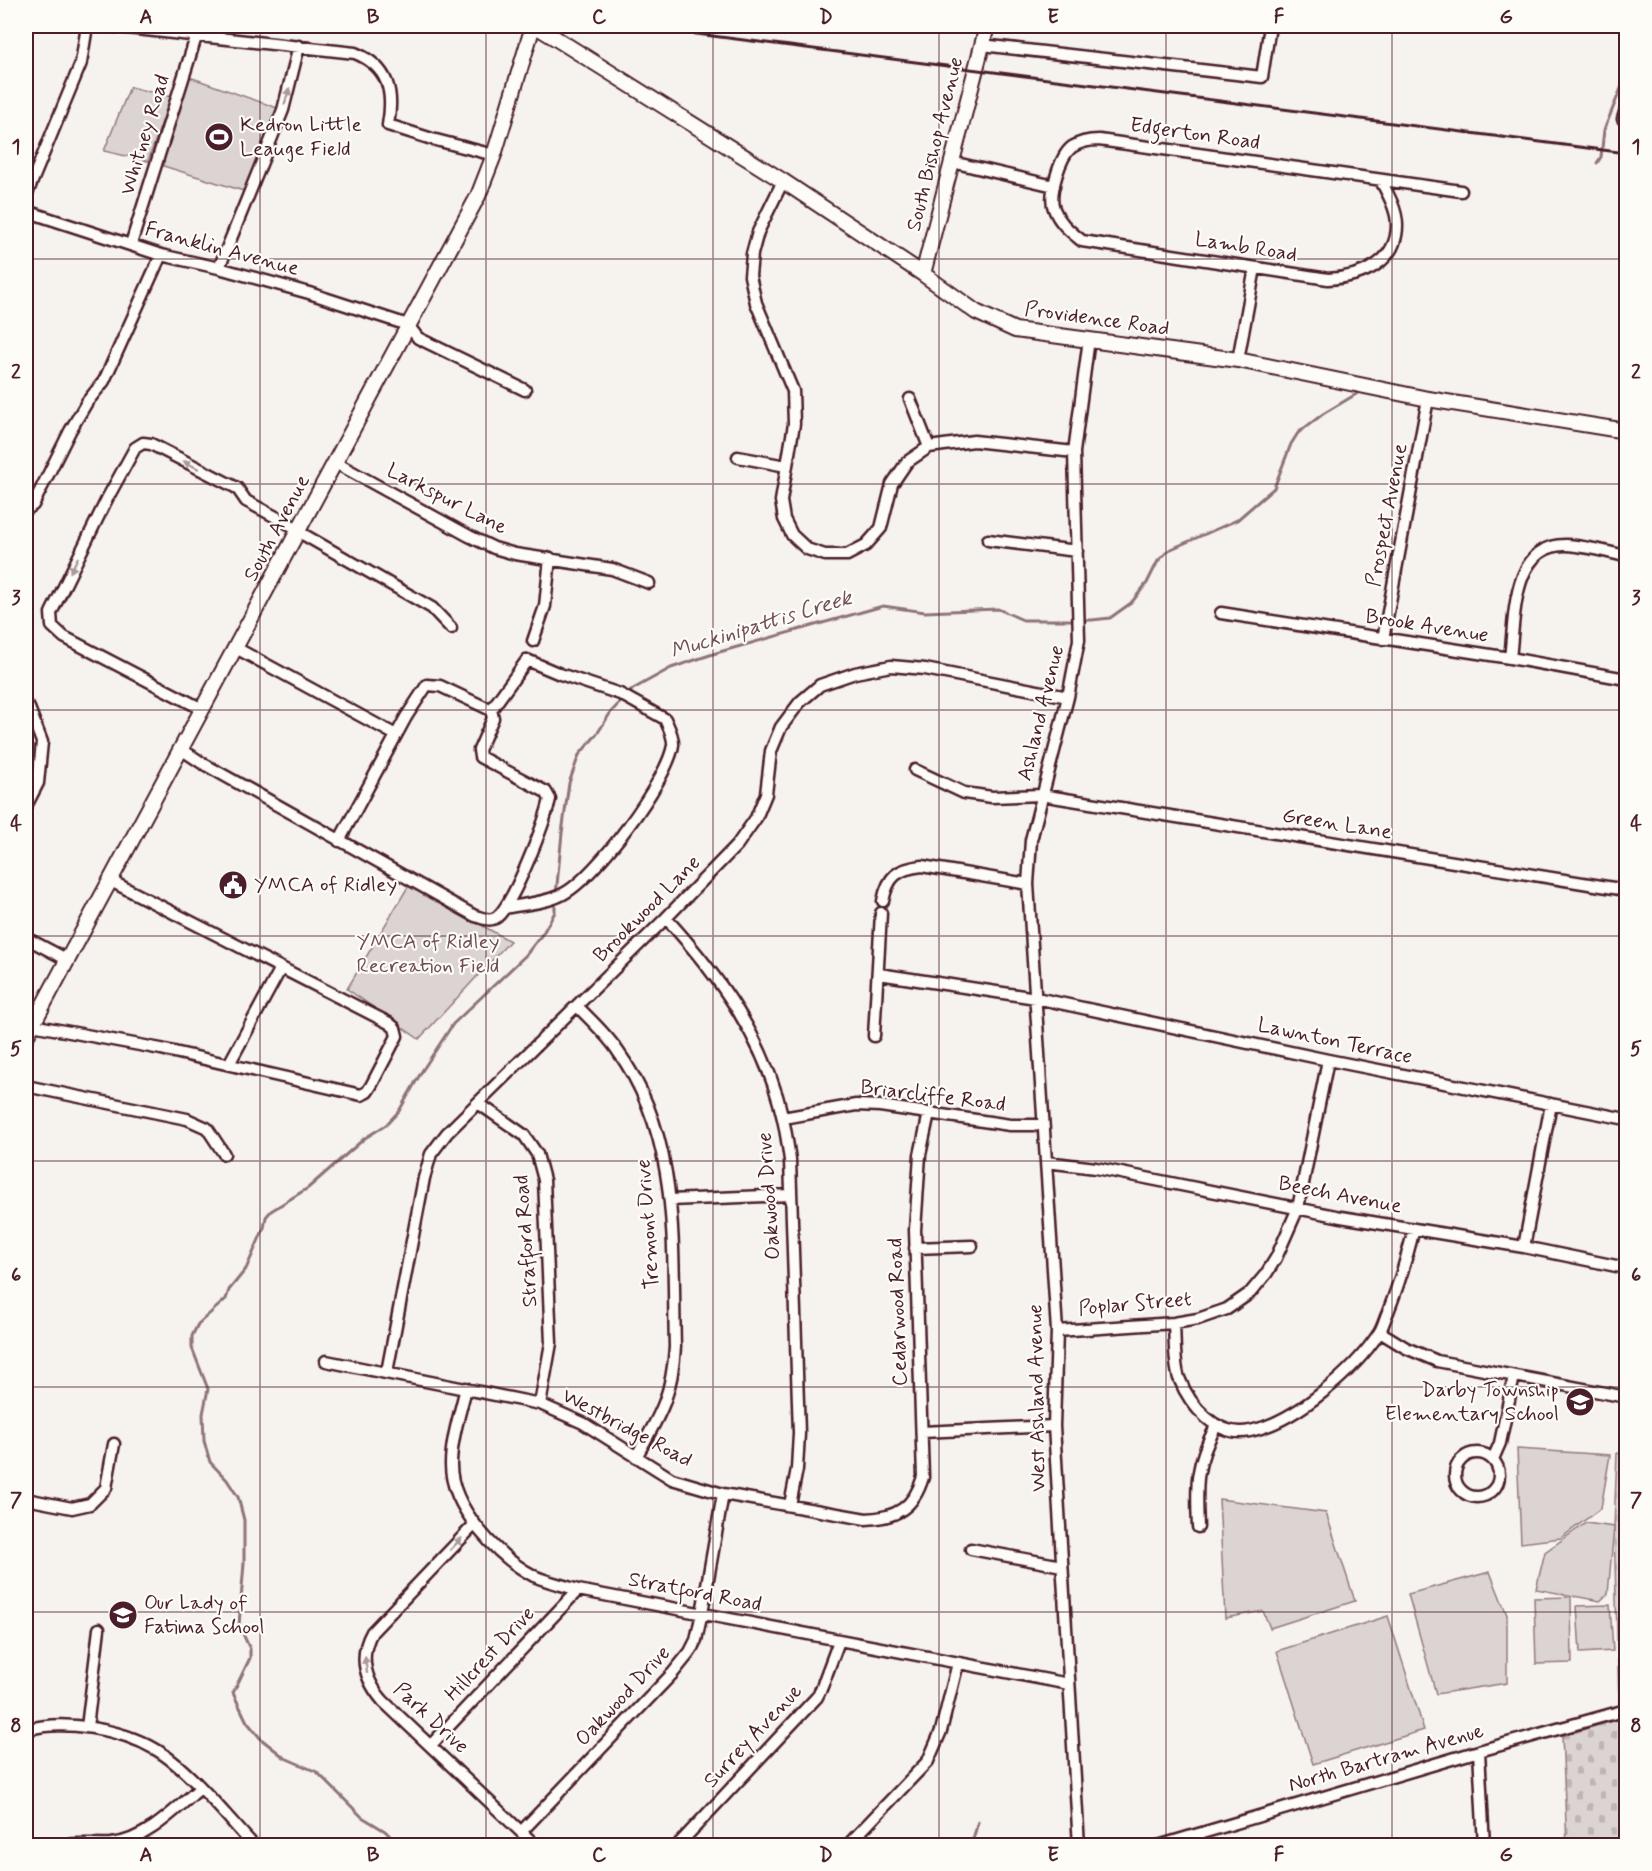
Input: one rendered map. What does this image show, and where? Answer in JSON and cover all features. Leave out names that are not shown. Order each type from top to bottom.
[{"type":"street","points":[[26,196],[81,63],[87,26]]},
{"type":"street","points":[[109,26],[344,51],[366,58],[375,64],[390,88],[391,107],[388,125],[494,155]]},
{"type":"street","name":"South Avenue","points":[[29,1031],[300,531],[478,196],[494,155],[534,26]]},
{"type":"street","name":"Providence Road","points":[[534,26],[783,181],[976,312],[1015,330],[1238,360],[1428,399],[1626,431]]},
{"type":"street","name":"South Bishop Avenue","points":[[923,274],[987,26]]},
{"type":"street","points":[[982,45],[1262,77],[1270,26]]},
{"type":"street","name":"Whitney Road","points":[[131,244],[196,37]]},
{"type":"street","points":[[219,268],[283,110],[299,46]]},
{"type":"street","name":"Edgerton Road","points":[[1054,186],[1062,160],[1071,148],[1085,140],[1099,140],[1461,191]]},
{"type":"street","points":[[952,162],[1054,186]]},
{"type":"street","points":[[783,181],[758,232],[752,254],[750,276],[756,303],[793,391],[794,424],[781,501],[784,519],[792,536],[807,549],[825,555],[847,555],[866,546],[881,528],[892,484],[907,462],[929,447],[974,441],[1074,452]]},
{"type":"street","name":"Lamb Road","points":[[1054,186],[1053,206],[1063,225],[1082,241],[1328,279],[1349,278],[1368,271],[1383,259],[1394,241],[1397,224],[1392,201],[1382,181]]},
{"type":"street","name":"Franklin Avenue","points":[[26,211],[161,255],[219,268],[309,293],[408,325]]},
{"type":"street","points":[[26,510],[33,505],[87,402],[104,381],[161,255]]},
{"type":"street","points":[[1238,360],[1255,268]]},
{"type":"street","points":[[408,325],[418,338],[525,390]]},
{"type":"street","name":"Ashland Avenue","points":[[1034,951],[1028,884],[1031,840],[1068,697],[1079,640],[1074,452],[1089,339]]},
{"type":"street","points":[[910,399],[929,447]]},
{"type":"street","name":"Prospect Avenue","points":[[1383,639],[1428,399]]},
{"type":"street","points":[[202,710],[64,637],[52,626],[51,613],[107,499],[135,448],[143,443],[151,444],[237,488],[246,501],[432,608],[451,628]]},
{"type":"street","points":[[738,457],[786,466]]},
{"type":"street","name":"Larkspur Lane","points":[[336,463],[494,548],[515,554],[612,568],[649,583]]},
{"type":"street","points":[[988,540],[1077,551]]},
{"type":"street","points":[[1510,658],[1520,582],[1528,564],[1542,550],[1565,545],[1626,556]]},
{"type":"street","points":[[533,641],[545,606],[550,558]]},
{"type":"street","name":"Brook Avenue","points":[[1221,613],[1510,658],[1626,679]]},
{"type":"street","points":[[236,648],[396,735]]},
{"type":"street","points":[[181,749],[339,841],[475,916],[488,920],[496,918],[505,908],[533,849],[547,814],[550,799],[546,792],[480,757],[479,750],[493,718],[491,710],[527,660],[624,697],[665,718],[674,743],[664,772],[613,847],[597,866],[563,894],[551,899],[505,908]]},
{"type":"street","name":"Brookwood Lane","points":[[387,1372],[428,1164],[438,1143],[737,845],[756,818],[766,794],[771,752],[781,727],[800,702],[820,685],[855,673],[891,666],[925,669],[1068,697]]},
{"type":"street","points":[[339,841],[396,735],[427,685],[440,686],[491,710]]},
{"type":"street","points":[[26,705],[42,742],[38,783],[26,806]]},
{"type":"street","name":"Green Lane","points":[[915,770],[964,793],[992,797],[1041,795],[1626,890]]},
{"type":"street","points":[[883,901],[886,885],[893,876],[910,867],[922,866],[1028,884]]},
{"type":"street","points":[[29,1031],[160,1049],[361,1095],[372,1086],[397,1036],[395,1028],[389,1023],[109,880]]},
{"type":"street","points":[[874,1036],[881,913]]},
{"type":"street","name":"Oakwood Drive","points":[[666,918],[715,975],[741,1016],[766,1065],[783,1118],[790,1160],[799,1433],[797,1469],[790,1506]]},
{"type":"street","points":[[26,938],[66,959]]},
{"type":"street","name":"West Ashland Avenue","points":[[1034,951],[1057,1331],[1054,1426],[1079,1845]]},
{"type":"street","points":[[229,1064],[281,968]]},
{"type":"street","name":"Lawnton Terrace","points":[[879,974],[1036,998],[1328,1060],[1626,1119]]},
{"type":"street","name":"Tremont Drive","points":[[577,1006],[616,1048],[639,1084],[663,1151],[670,1200],[674,1371],[659,1417],[636,1456]]},
{"type":"street","name":"Poplar Street","points":[[1057,1331],[1174,1323],[1213,1315],[1227,1309],[1250,1293],[1276,1258],[1298,1208],[1328,1060]]},
{"type":"street","points":[[26,1086],[187,1119],[207,1128],[224,1154]]},
{"type":"street","name":"Strafford Road","points":[[477,1103],[524,1135],[537,1154],[544,1180],[551,1343],[540,1404]]},
{"type":"street","points":[[1524,1247],[1551,1104]]},
{"type":"street","name":"Briarcliffe Road","points":[[783,1118],[856,1105],[1010,1125],[1043,1125]]},
{"type":"street","name":"Cedarwood Road","points":[[907,1506],[917,1495],[923,1477],[915,1248],[920,1155],[929,1113]]},
{"type":"street","name":"Beech Avenue","points":[[1046,1162],[1106,1170],[1626,1268]]},
{"type":"street","points":[[670,1200],[791,1195]]},
{"type":"street","points":[[1174,1323],[1178,1376],[1190,1401],[1216,1426],[1233,1431],[1248,1431],[1273,1424],[1318,1396],[1348,1370],[1380,1332],[1399,1285],[1414,1228]]},
{"type":"street","points":[[915,1248],[972,1246]]},
{"type":"street","points":[[1380,1332],[1406,1348],[1437,1361],[1626,1397]]},
{"type":"street","name":"Westbridge Road","points":[[326,1361],[540,1404],[583,1423],[672,1479],[723,1494],[866,1519],[890,1516],[907,1506]]},
{"type":"street","points":[[1493,1459],[1500,1443],[1514,1376]]},
{"type":"street","name":"Stratford Road","points":[[466,1388],[451,1452],[451,1467],[456,1491],[475,1524],[501,1553],[519,1567],[536,1576],[578,1590],[1068,1684]]},
{"type":"street","points":[[922,1432],[1054,1426]]},
{"type":"street","points":[[1198,1527],[1197,1472],[1203,1449],[1216,1426]]},
{"type":"street","points":[[26,1499],[72,1508],[90,1504],[106,1488],[114,1444]]},
{"type":"street","points":[[1476,1453],[1488,1455],[1493,1459],[1500,1475],[1495,1489],[1490,1494],[1474,1497],[1468,1496],[1459,1489],[1455,1476],[1458,1464],[1463,1458],[1476,1453]]},
{"type":"street","name":"Oakwood Drive","points":[[522,1831],[683,1661],[696,1640],[723,1494]]},
{"type":"street","name":"Park Drive","points":[[475,1524],[387,1615],[369,1638],[364,1654],[367,1677],[375,1692],[395,1713],[536,1845]]},
{"type":"street","points":[[971,1549],[1062,1566]]},
{"type":"street","name":"Hillcrest Drive","points":[[431,1745],[578,1590]]},
{"type":"street","points":[[87,1726],[99,1629]]},
{"type":"street","name":"Surrey Avenue","points":[[677,1845],[817,1697],[839,1641]]},
{"type":"street","points":[[847,1845],[928,1761],[941,1731],[958,1663]]},
{"type":"street","name":"North Bartram Avenue","points":[[1158,1845],[1626,1710]]},
{"type":"street","points":[[26,1730],[38,1727],[87,1726],[124,1736],[155,1748],[178,1765],[254,1845]]},
{"type":"street","points":[[1479,1751],[1484,1845]]},
{"type":"street","points":[[55,1845],[72,1842],[112,1844],[143,1834],[166,1818],[200,1788]]},
{"type":"green space","name":"Kedron Little Leauge Field","points":[[184,75],[283,110],[250,193],[157,164]]},
{"type":"green space","points":[[130,87],[171,97],[148,161],[104,151]]},
{"type":"green space","name":"YMCA of Ridley Recreation Field","points":[[409,885],[510,941],[419,1039],[347,989]]},
{"type":"green space","points":[[1517,1449],[1610,1455],[1601,1508],[1561,1538],[1521,1543]]},
{"type":"green space","points":[[1617,1453],[1626,1455],[1626,1704],[1619,1706],[1614,1527]]},
{"type":"green space","points":[[1219,1499],[1326,1513],[1355,1601],[1270,1628],[1263,1611],[1225,1618]]},
{"type":"green space","points":[[1586,1523],[1614,1527],[1608,1594],[1600,1601],[1536,1589],[1545,1552]]},
{"type":"green space","points":[[1490,1572],[1507,1615],[1507,1683],[1436,1694],[1408,1594]]},
{"type":"green space","points":[[1571,1597],[1572,1663],[1536,1664],[1534,1598]]},
{"type":"green space","points":[[1610,1605],[1613,1651],[1580,1653],[1577,1606]]},
{"type":"green space","points":[[1388,1616],[1424,1730],[1313,1764],[1277,1651]]},
{"type":"green space","points":[[1626,1717],[1626,1845],[1567,1845],[1562,1736]]},
{"type":"waterway","name":"Muckinipattis Creek","points":[[1597,163],[1601,157],[1604,130],[1626,76]]},
{"type":"waterway","name":"Muckinipattis Creek","points":[[556,895],[569,783],[579,755],[597,734],[611,712],[633,689],[671,668],[716,653],[883,606],[925,612],[998,609],[1023,620],[1110,618],[1131,603],[1147,583],[1158,561],[1169,550],[1237,520],[1274,488],[1291,444],[1298,433],[1323,414],[1358,393]]},
{"type":"waterway","name":"Muckinipattis Creek","points":[[400,1846],[385,1831],[362,1817],[317,1772],[285,1758],[261,1739],[247,1722],[233,1693],[250,1658],[250,1649],[239,1625],[244,1563],[244,1520],[238,1497],[227,1480],[210,1462],[204,1441],[203,1414],[208,1389],[192,1348],[192,1336],[198,1324],[226,1299],[229,1290],[246,1269],[264,1228],[266,1217],[271,1211],[308,1188],[365,1138],[386,1125],[399,1111],[453,1024],[526,955],[543,933],[555,912],[555,902]]},
{"type":"waterway","points":[[971,1846],[978,1822]]},
{"type":"railway","points":[[634,26],[1626,153]]},
{"type":"place","name":"Kedron Little Leauge Field","points":[[219,137]]},
{"type":"place","name":"YMCA of Ridley","points":[[233,885]]},
{"type":"place","name":"Darby Township Elementary School","points":[[1580,1402]]},
{"type":"place","name":"Our Lady of Fatima School","points":[[123,1615]]}]
